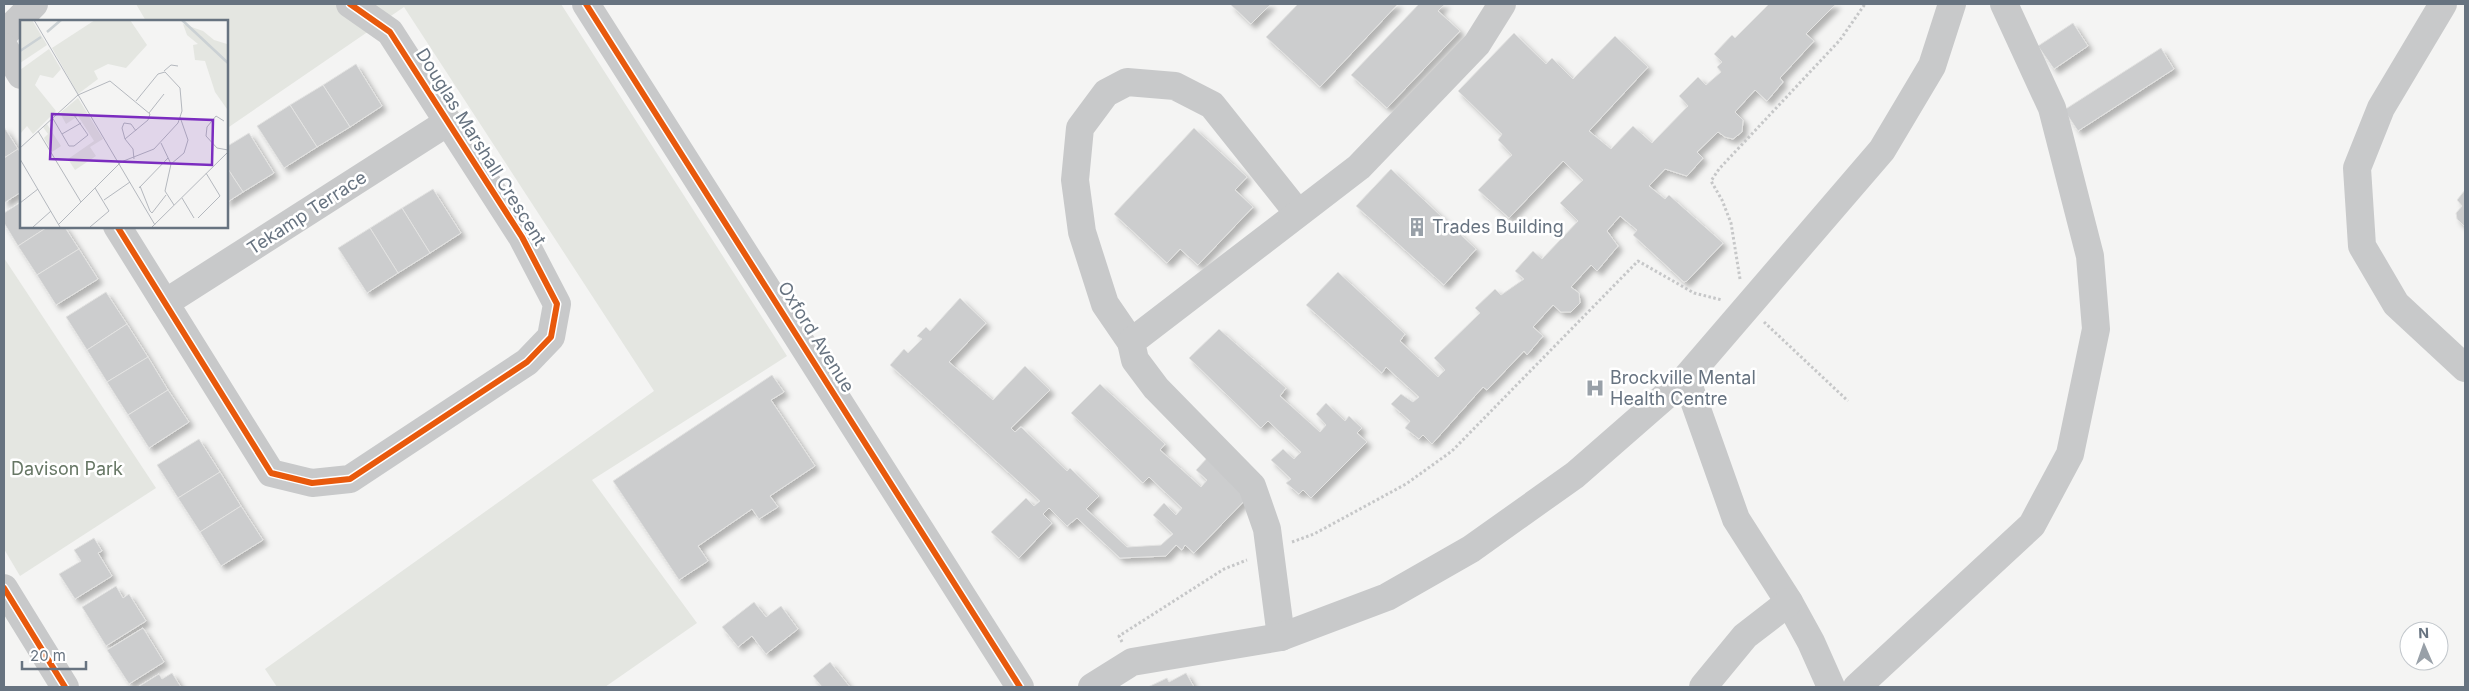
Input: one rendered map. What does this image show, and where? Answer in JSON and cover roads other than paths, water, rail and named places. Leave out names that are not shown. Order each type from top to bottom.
[{"type":"street","points":[[4,34],[34,4]]},
{"type":"street","name":"Douglas Marshall Crescent","points":[[118,228],[271,473],[312,483],[350,478],[527,362],[550,337],[557,304],[522,236],[390,32],[350,4]]},
{"type":"street","name":"Oxford Avenue","points":[[586,4],[1020,687]]},
{"type":"street","points":[[1131,342],[1359,167],[1477,44],[1502,4]]},
{"type":"street","points":[[1092,687],[1132,662],[1281,637],[1387,598],[1471,549],[1575,475],[1686,378],[1882,150],[1932,66],[1952,4]]},
{"type":"street","points":[[1858,687],[2032,525],[2070,454],[2096,329],[2090,256],[2052,108],[2004,4]]},
{"type":"street","points":[[2443,4],[2381,108],[2356,168],[2362,246],[2396,304],[2465,368]]},
{"type":"street","points":[[4,47],[20,73]]},
{"type":"street","points":[[1281,637],[1266,529],[1252,486],[1156,388],[1135,360],[1131,342],[1106,304],[1082,232],[1075,180],[1080,128],[1106,93],[1128,82],[1175,86],[1212,105],[1298,213]]},
{"type":"street","name":"Tekamp Terrace","points":[[165,303],[448,122]]},
{"type":"street","points":[[1686,378],[1736,519],[1789,602],[1811,642],[1832,687]]},
{"type":"street","points":[[4,588],[65,687]]},
{"type":"street","points":[[1703,687],[1745,636],[1789,602]]},
{"type":"place","name":"Trades Building","points":[[1417,227]]},
{"type":"place","name":"Brockville Mental Health Centre","points":[[1595,388]]},
{"type":"park label","name":"Davison Park","points":[[67,469]]}]
